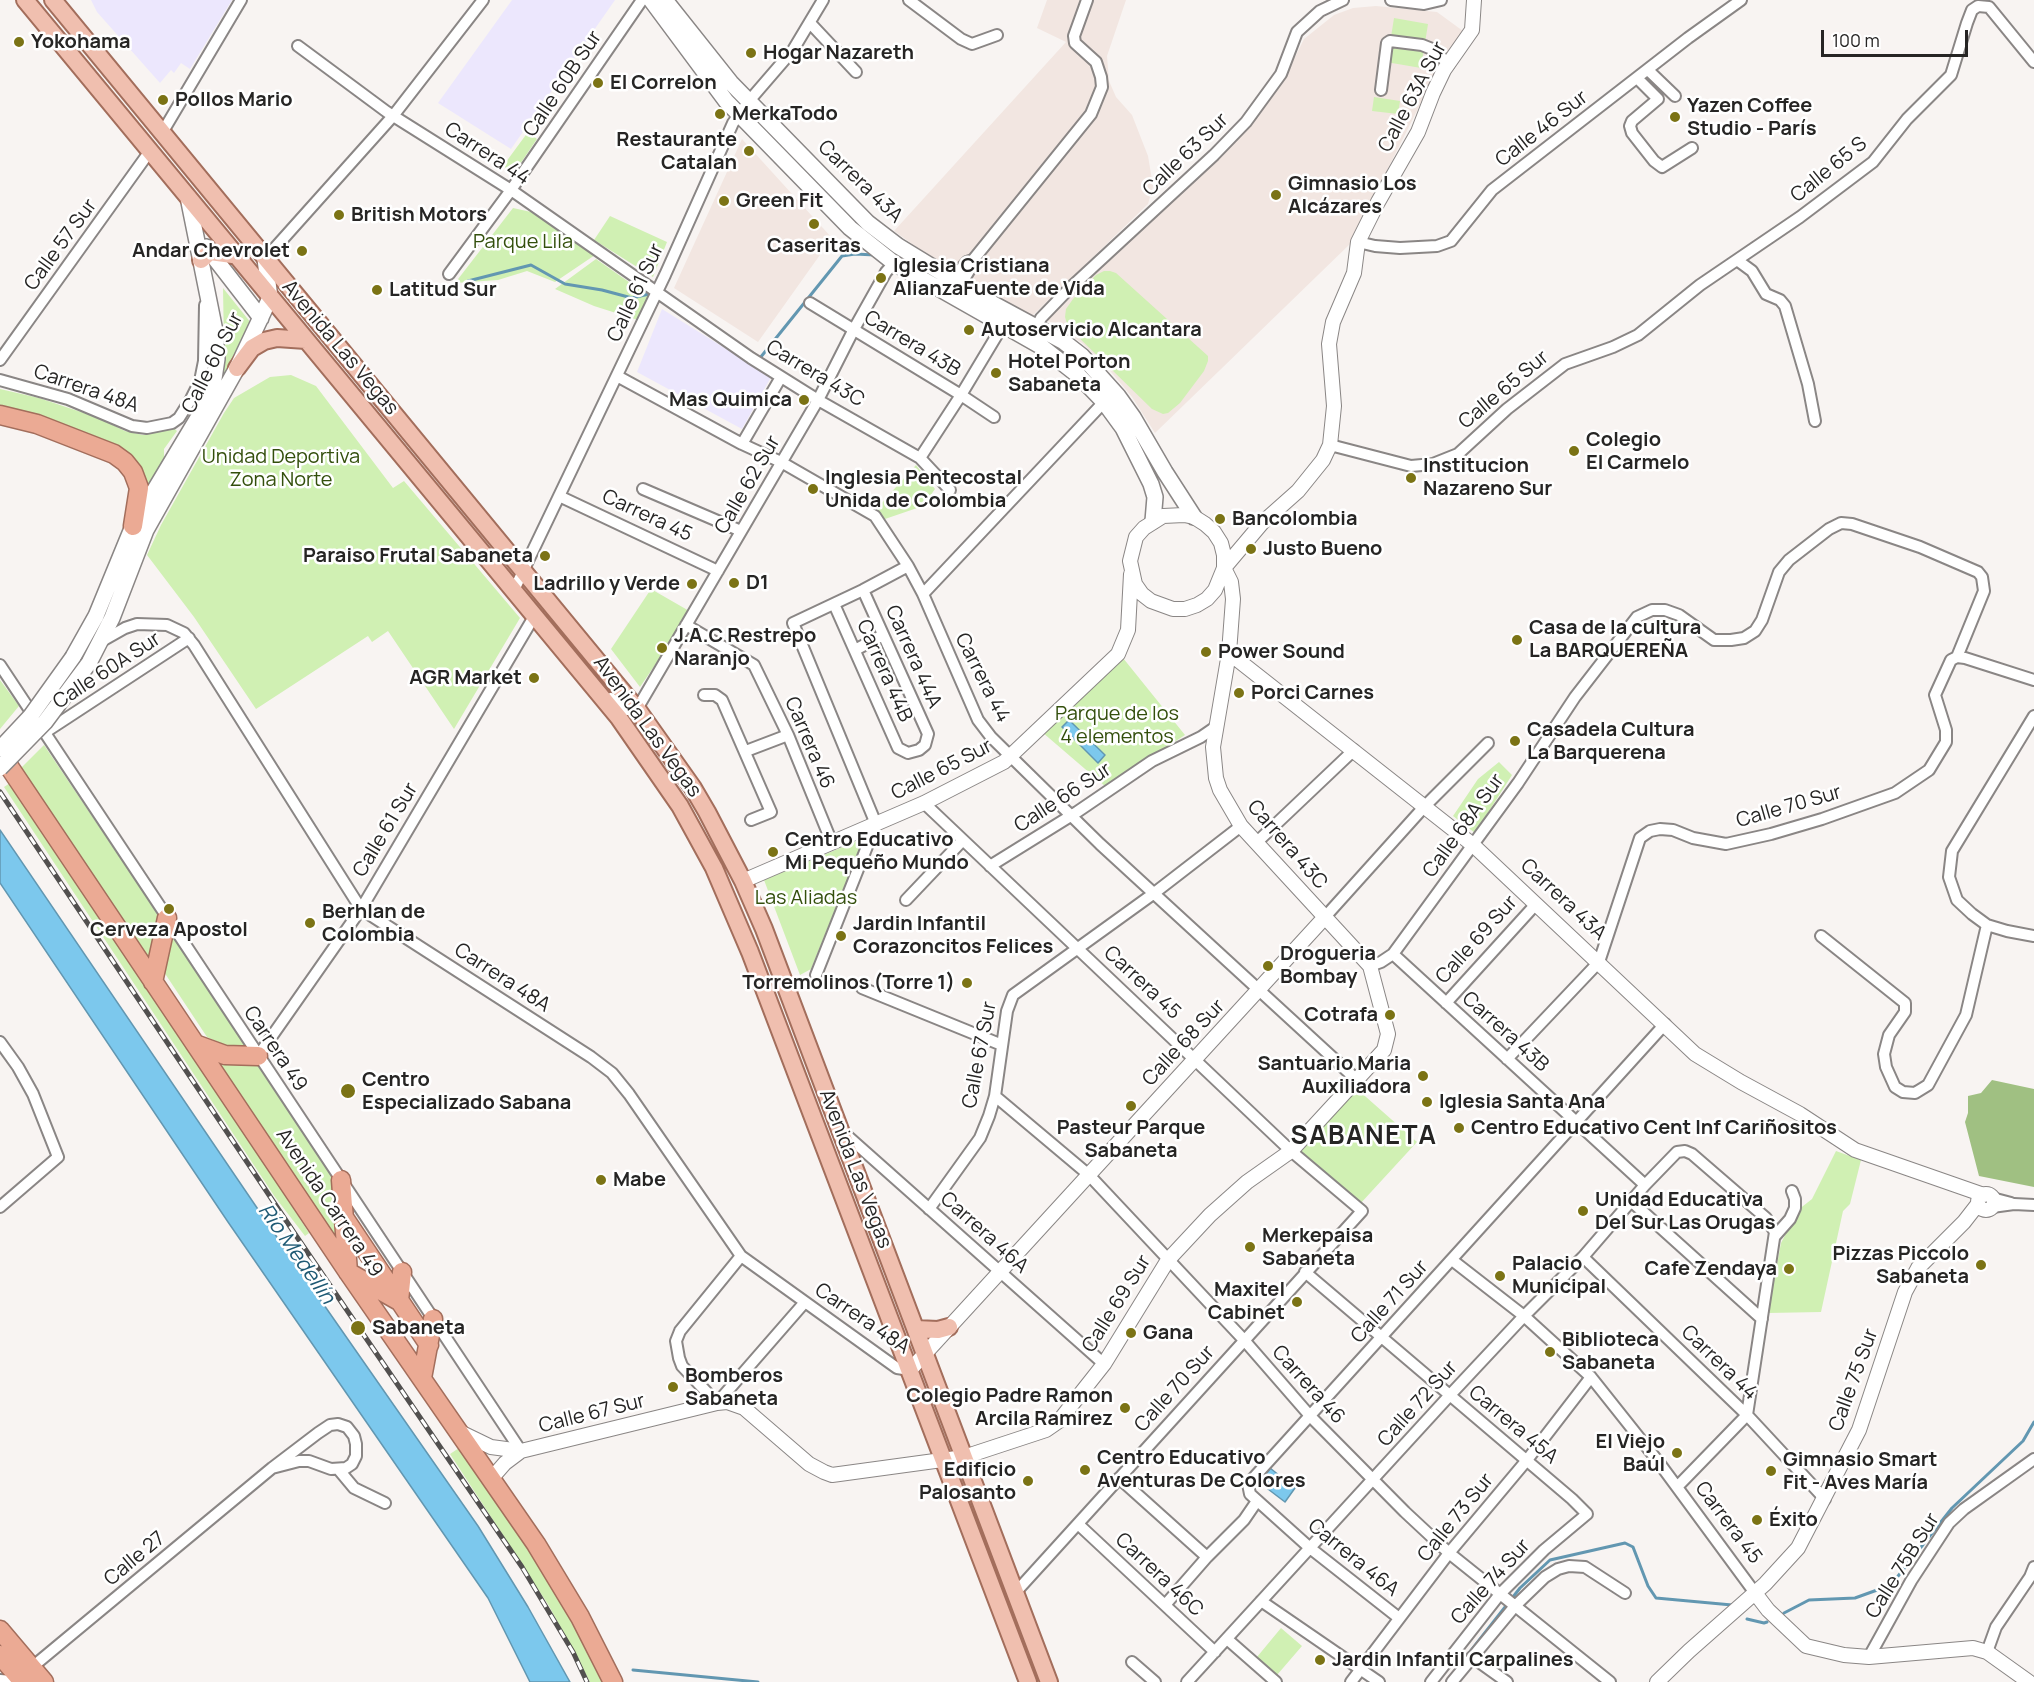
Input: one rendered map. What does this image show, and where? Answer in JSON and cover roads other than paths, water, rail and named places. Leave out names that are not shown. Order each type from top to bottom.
[{"type":"highway","points":[[0,415],[37,424],[114,454],[125,462],[133,472],[139,488],[133,526]]},
{"type":"highway","name":"Avenida Carrera 49","points":[[0,751],[348,1272],[558,1580],[596,1645],[613,1682]]},
{"type":"highway","points":[[153,982],[167,918]]},
{"type":"highway","points":[[195,1044],[225,1054],[258,1056]]},
{"type":"highway","points":[[341,1180],[348,1272],[399,1301]]},
{"type":"highway","points":[[344,1217],[429,1345]]},
{"type":"highway","points":[[399,1301],[402,1272]]},
{"type":"highway","points":[[422,1378],[433,1319]]},
{"type":"highway","points":[[0,1630],[29,1678]]},
{"type":"highway","points":[[0,1655],[29,1678]]},
{"type":"main road","name":"Avenida Las Vegas","points":[[25,0],[619,718],[680,806],[714,868],[750,952],[1028,1682]]},
{"type":"main road","name":"Avenida Las Vegas","points":[[53,0],[637,710],[693,788],[743,881],[786,987],[1049,1682]]},
{"type":"main road","name":"Carrera 43A","points":[[651,0],[726,101],[850,228],[892,261],[1058,358],[1079,376],[1104,402],[1123,428],[1152,484],[1155,497],[1153,520]]},
{"type":"main road","name":"Carrera 43A","points":[[665,0],[731,83],[868,223],[898,246],[956,282],[1036,326],[1083,356],[1118,396],[1194,517]]},
{"type":"main road","points":[[188,197],[196,233],[206,256],[261,318]]},
{"type":"main road","points":[[206,256],[236,255],[265,259],[270,298]]},
{"type":"main road","name":"Calle 60 Sur","points":[[0,751],[30,717],[89,631],[133,526],[210,394],[217,359],[205,281],[206,256]]},
{"type":"main road","name":"Calle 60 Sur","points":[[0,768],[45,722],[89,663],[101,641],[146,530],[237,368],[270,298]]},
{"type":"main road","points":[[285,316],[292,309],[295,310],[315,331],[343,353]]},
{"type":"main road","points":[[237,368],[252,348],[264,341],[277,338],[306,340]]},
{"type":"main road","points":[[916,1329],[938,1330],[949,1327]]},
{"type":"street","points":[[162,133],[241,0]]},
{"type":"street","points":[[265,259],[393,116],[483,0]]},
{"type":"street","name":"Calle 60B Sur","points":[[449,274],[511,190],[642,0]]},
{"type":"street","name":"Calle 61 Sur","points":[[514,590],[657,293],[733,123],[792,50],[823,0]]},
{"type":"street","points":[[909,0],[961,39],[972,44],[997,36]]},
{"type":"street","points":[[956,282],[972,266],[973,260],[1091,114],[1098,100],[1102,87],[1096,62],[1076,43],[1074,36],[1087,0]]},
{"type":"street","name":"Calle 63 Sur","points":[[1036,326],[1068,290],[1214,155],[1245,122],[1281,74],[1297,32],[1320,11],[1342,0]]},
{"type":"street","points":[[1391,0],[1424,4],[1441,0]]},
{"type":"street","name":"Calle 63A Sur","points":[[1358,242],[1418,132],[1432,93],[1472,30],[1474,0]]},
{"type":"street","name":"Calle 46 Sur","points":[[1358,242],[1400,248],[1437,246],[1450,241],[1492,190],[1741,0]]},
{"type":"street","name":"Calle 65 S","points":[[1720,272],[1800,217],[1873,162],[1907,119],[1951,75],[1958,47],[1972,10],[1978,6],[1989,7],[2034,62]]},
{"type":"street","points":[[810,23],[856,72]]},
{"type":"street","points":[[1380,90],[1390,41],[1422,45],[1449,64]]},
{"type":"street","name":"Carrera 44","points":[[298,46],[393,116],[511,190],[657,293]]},
{"type":"street","points":[[1648,70],[1675,96]]},
{"type":"street","points":[[1637,78],[1658,98],[1632,121],[1630,126],[1632,133],[1639,142],[1660,167],[1692,148]]},
{"type":"street","name":"Calle 57 Sur","points":[[0,360],[150,151]]},
{"type":"street","points":[[1229,653],[1233,599],[1231,582],[1224,568],[1224,555],[1217,538],[1205,524],[1194,517],[1173,514],[1153,520],[1136,537],[1130,561],[1131,573],[1142,594],[1162,607],[1185,609],[1197,605],[1215,590],[1224,568],[1262,523],[1298,491],[1318,468],[1330,446],[1334,406],[1329,344],[1333,322],[1354,273],[1358,242]]},
{"type":"street","name":"Calle 62 Sur","points":[[637,710],[818,400],[892,261]]},
{"type":"street","points":[[1737,261],[1752,271],[1766,294],[1780,300],[1785,306],[1808,384],[1815,421]]},
{"type":"street","name":"Calle 65 Sur","points":[[1330,446],[1411,466],[1433,464],[1458,454],[1507,409],[1564,364],[1613,347],[1638,335],[1700,285],[1720,272]]},
{"type":"street","name":"Calle 60 Sur","points":[[161,427],[179,418],[200,381],[204,361],[205,281]]},
{"type":"street","name":"Carrera 43C","points":[[657,293],[781,377],[920,458],[950,490]]},
{"type":"street","name":"Carrera 43B","points":[[810,303],[962,394],[994,417]]},
{"type":"street","points":[[920,458],[1003,325]]},
{"type":"street","name":"Carrera 44","points":[[617,376],[742,444],[781,462],[875,516],[908,566],[923,594],[978,720],[991,737],[1153,894],[1357,1080]]},
{"type":"street","points":[[742,444],[781,377]]},
{"type":"street","name":"Carrera 48A","points":[[0,380],[80,403],[132,426],[161,427]]},
{"type":"street","points":[[923,594],[1104,402]]},
{"type":"street","points":[[643,489],[741,531]]},
{"type":"street","name":"Carrera 45","points":[[559,496],[718,571]]},
{"type":"street","name":"Calle 68A Sur","points":[[1370,966],[1393,954],[1518,783],[1575,697],[1637,617],[1652,610],[1665,610],[1679,615],[1714,640],[1744,638],[1755,631],[1762,620],[1779,572],[1789,560],[1829,529],[1841,523],[1852,524],[1913,544],[1978,572],[1982,577],[1984,591],[1957,657]]},
{"type":"street","points":[[816,975],[876,824],[793,623],[908,566]]},
{"type":"street","name":"Calle 65 Sur","points":[[743,881],[924,803],[1001,765],[1118,654],[1128,630],[1131,573]]},
{"type":"street","name":"Carrera 44A","points":[[863,590],[928,734],[927,740],[919,750],[903,751]]},
{"type":"street","name":"Carrera 44B","points":[[834,604],[898,748],[903,751]]},
{"type":"street","name":"Calle 61 Sur","points":[[258,1056],[361,909],[534,615]]},
{"type":"street","points":[[101,641],[125,628],[152,623],[167,625],[179,630],[189,638]]},
{"type":"street","name":"Carrera 46","points":[[686,625],[754,665],[788,735],[832,843]]},
{"type":"street","points":[[855,650],[884,635]]},
{"type":"street","name":"Carrera 48A","points":[[189,638],[361,909],[591,1057],[612,1073],[741,1256],[897,1368],[909,1370]]},
{"type":"street","name":"Calle 60A Sur","points":[[44,733],[189,638]]},
{"type":"street","name":"Carrera 43C","points":[[1229,653],[1213,747],[1216,778],[1220,790],[1241,826],[1370,966],[1387,1030],[1388,1043]]},
{"type":"street","name":"Carrera 43A","points":[[1229,653],[1473,845],[1695,1054],[1800,1114],[1855,1150],[1964,1189],[1985,1202]]},
{"type":"street","points":[[1957,657],[2034,680]]},
{"type":"street","name":"Calle 70 Sur","points":[[1507,1059],[1599,963],[1640,837],[1650,831],[1673,830],[1694,838],[1726,844],[1791,828],[1895,793],[1929,770],[1946,742],[1946,730],[1935,695],[1951,660],[1957,657]]},
{"type":"street","points":[[570,658],[588,670],[621,707],[631,711],[637,710]]},
{"type":"street","name":"Carrera 49","points":[[0,665],[521,1451]]},
{"type":"street","points":[[704,695],[716,695],[722,700],[771,812],[751,820]]},
{"type":"street","points":[[2034,716],[1952,851],[1949,876],[1957,900],[1987,925],[2034,936]]},
{"type":"street","name":"Calle 66 Sur","points":[[990,866],[1072,815],[1152,761],[1201,737],[1217,726]]},
{"type":"street","points":[[746,752],[788,735]]},
{"type":"street","name":"Calle 68 Sur","points":[[909,1370],[1424,807],[1488,743]]},
{"type":"street","points":[[1256,843],[1354,750]]},
{"type":"street","name":"Carrera 45","points":[[924,803],[1291,1151],[1362,1211]]},
{"type":"street","name":"Calle 67 Sur","points":[[929,1209],[980,1138],[995,1096],[1006,1011],[1013,995],[1153,894],[1241,826]]},
{"type":"street","points":[[906,900],[963,840]]},
{"type":"street","name":"Calle 69 Sur","points":[[1446,1003],[1536,904]]},
{"type":"street","points":[[1821,936],[1905,1003],[1905,1012],[1889,1035],[1884,1054],[1886,1067],[1895,1087],[1903,1092],[1915,1093],[1928,1085],[1966,1015],[1987,925]]},
{"type":"street","name":"Carrera 43B","points":[[1393,954],[1645,1185]]},
{"type":"street","points":[[862,988],[1002,1045]]},
{"type":"street","name":"Calle 71 Sur","points":[[1257,1501],[1249,1491],[1248,1484],[1665,1024]]},
{"type":"street","points":[[0,1042],[4,1055],[33,1094],[58,1157],[0,1207]]},
{"type":"street","name":"Calle 69 Sur","points":[[717,1403],[735,1403],[744,1408],[809,1464],[824,1472],[846,1474],[964,1457],[1053,1427],[1104,1364],[1169,1267],[1210,1215],[1247,1182],[1291,1151],[1388,1043]]},
{"type":"street","name":"Carrera 46","points":[[995,1096],[1089,1174],[1169,1267],[1244,1340],[1311,1417],[1372,1480],[1449,1553],[1610,1682]]},
{"type":"street","name":"Carrera 46A","points":[[840,1130],[1104,1364]]},
{"type":"street","name":"Calle 72 Sur","points":[[1187,1682],[1450,1395],[1583,1257],[1645,1185],[1677,1152],[1685,1151],[1692,1154],[1766,1218],[1774,1232]]},
{"type":"street","points":[[1964,1189],[1969,1201],[1966,1219]]},
{"type":"street","points":[[1677,1486],[1747,1414],[1774,1232],[1790,1219],[1795,1208],[1796,1199],[1792,1191]]},
{"type":"street","points":[[1631,1202],[1762,1319]]},
{"type":"street","name":"Calle 75 Sur","points":[[1657,1682],[1755,1593],[1798,1548],[1859,1430],[1905,1292],[1918,1268],[1985,1202],[2034,1204]]},
{"type":"street","name":"Calle 70 Sur","points":[[1015,1593],[1362,1211]]},
{"type":"street","points":[[741,1256],[680,1331],[676,1341],[682,1366],[717,1403],[804,1302]]},
{"type":"street","name":"Carrera 44","points":[[1583,1257],[1747,1414],[1825,1499]]},
{"type":"street","name":"Carrera 45","points":[[1452,1260],[1524,1316],[1591,1377],[1658,1460],[1768,1610],[1806,1646],[1844,1655],[1869,1657],[1973,1648],[1986,1652],[2029,1682]]},
{"type":"street","name":"Carrera 45A","points":[[1305,1272],[1527,1460],[1587,1514]]},
{"type":"street","name":"Calle 73 Sur","points":[[1351,1682],[1449,1553],[1527,1460],[1591,1377]]},
{"type":"street","name":"Calle 67 Sur","points":[[458,1432],[491,1447],[521,1451],[717,1403]]},
{"type":"street","name":"Calle 27","points":[[29,1678],[273,1468],[318,1433],[330,1425],[338,1424],[347,1427],[354,1436],[356,1456],[352,1464],[339,1470],[309,1461],[299,1461],[273,1468]]},
{"type":"street","name":"Calle 67 Sur","points":[[490,1479],[504,1463],[521,1451]]},
{"type":"street","name":"Calle 75B Sur","points":[[1869,1657],[1911,1581],[1949,1523],[1964,1509],[2034,1459]]},
{"type":"street","name":"Calle 27","points":[[339,1470],[354,1488],[385,1503]]},
{"type":"street","points":[[1119,1478],[1207,1557]]},
{"type":"street","points":[[1165,1605],[1207,1557],[1244,1520],[1257,1501]]},
{"type":"street","name":"Carrera 46A","points":[[1257,1501],[1310,1548],[1399,1618]]},
{"type":"street","name":"Calle 74 Sur","points":[[1452,1682],[1472,1657],[1544,1550],[1587,1514]]},
{"type":"street","name":"Carrera 46C","points":[[1077,1524],[1215,1652]]},
{"type":"street","name":"Calle 74 Sur","points":[[1431,1682],[1508,1601],[1558,1569],[1569,1566],[1585,1567],[1625,1593]]},
{"type":"street","points":[[1986,1652],[1996,1627],[2030,1577],[2034,1567]]},
{"type":"street","points":[[1261,1601],[1379,1682]]},
{"type":"street","points":[[1227,1639],[1274,1682]]},
{"type":"street","points":[[1472,1657],[1507,1682]]},
{"type":"street","points":[[1132,1662],[1155,1682]]},
{"type":"street","points":[[0,1680],[29,1678]]},
{"type":"water","points":[[1069,720],[1105,755],[1098,763],[1062,727]]},
{"type":"water","points":[[0,830],[285,1249],[478,1526],[528,1607],[570,1682],[530,1682],[488,1598],[228,1222],[0,883]]},
{"type":"water","points":[[1270,1468],[1295,1488],[1285,1502],[1260,1483]]},
{"type":"waterway","points":[[760,358],[842,256],[875,255]]},
{"type":"waterway","points":[[468,281],[531,265],[565,284],[632,298],[649,294]]},
{"type":"waterway","points":[[1784,1613],[1809,1600],[1855,1598],[1891,1585],[1952,1508],[2023,1441],[2034,1422]]},
{"type":"waterway","points":[[1462,1662],[1520,1588],[1550,1560],[1625,1543],[1633,1547],[1648,1586],[1656,1598],[1732,1605]]},
{"type":"waterway","points":[[1747,1619],[1767,1622]]},
{"type":"waterway","points":[[633,1670],[758,1682]]},
{"type":"railway","points":[[0,792],[297,1237],[522,1567],[573,1652],[587,1682]]},
{"type":"place","name":"Yokohama","points":[[19,42]]},
{"type":"place","name":"Hogar Nazareth","points":[[751,53]]},
{"type":"place","name":"El Correlon","points":[[598,83]]},
{"type":"place","name":"Pollos Mario","points":[[163,100]]},
{"type":"place","name":"MerkaTodo","points":[[720,114]]},
{"type":"place","name":"Yazen Coffee Studio - París","points":[[1675,117]]},
{"type":"place","name":"Restaurante Catalan","points":[[749,151]]},
{"type":"place","name":"Gimnasio Los Alcázares","points":[[1276,195]]},
{"type":"place","name":"Green Fit","points":[[724,201]]},
{"type":"place","name":"British Motors","points":[[339,215]]},
{"type":"place","name":"Caseritas","points":[[814,224]]},
{"type":"place","name":"Andar Chevrolet","points":[[302,251]]},
{"type":"place","name":"Iglesia Cristiana AlianzaFuente de Vida","points":[[881,278]]},
{"type":"place","name":"Latitud Sur","points":[[377,290]]},
{"type":"place","name":"Autoservicio Alcantara","points":[[969,330]]},
{"type":"place","name":"Hotel Porton Sabaneta","points":[[996,373]]},
{"type":"place","name":"Mas Quimica","points":[[804,400]]},
{"type":"place","name":"Colegio El Carmelo","points":[[1574,451]]},
{"type":"place","name":"Institucion Nazareno Sur","points":[[1411,478]]},
{"type":"place","name":"Inglesia Pentecostal Unida de Colombia","points":[[813,489]]},
{"type":"place","name":"Bancolombia","points":[[1220,519]]},
{"type":"place","name":"Justo Bueno","points":[[1251,549]]},
{"type":"place","name":"Paraiso Frutal Sabaneta","points":[[545,556]]},
{"type":"place","name":"D1","points":[[734,583]]},
{"type":"place","name":"Ladrillo y Verde","points":[[692,584]]},
{"type":"place","name":"Casa de la cultura La BARQUEREÑA","points":[[1517,640]]},
{"type":"place","name":"J.A.C Restrepo Naranjo","points":[[662,648]]},
{"type":"place","name":"Power Sound","points":[[1206,652]]},
{"type":"place","name":"AGR Market","points":[[534,678]]},
{"type":"place","name":"Porci Carnes","points":[[1239,693]]},
{"type":"place","name":"Casadela Cultura La Barquerena","points":[[1515,741]]},
{"type":"place","name":"Centro Educativo Mi Pequeño Mundo","points":[[773,852]]},
{"type":"place","name":"Cerveza Apostol","points":[[169,909]]},
{"type":"place","name":"Berhlan de Colombia","points":[[310,923]]},
{"type":"place","name":"Jardin Infantil Corazoncitos Felices","points":[[841,936]]},
{"type":"place","name":"Drogueria Bombay","points":[[1268,966]]},
{"type":"place","name":"Torremolinos (Torre 1)","points":[[967,983]]},
{"type":"place","name":"Cotrafa","points":[[1390,1015]]},
{"type":"place","name":"Santuario Maria Auxiliadora","points":[[1423,1076]]},
{"type":"place","name":"Centro Especializado Sabana","points":[[348,1091]]},
{"type":"place","name":"Iglesia Santa Ana","points":[[1427,1102]]},
{"type":"place","name":"Pasteur Parque Sabaneta","points":[[1131,1106]]},
{"type":"place","name":"Centro Educativo Cent Inf Cariñositos","points":[[1459,1128]]},
{"type":"place","name":"Mabe","points":[[601,1180]]},
{"type":"place","name":"Unidad Educativa Del Sur Las Orugas","points":[[1583,1211]]},
{"type":"place","name":"Merkepaisa Sabaneta","points":[[1250,1247]]},
{"type":"place","name":"Pizzas Piccolo Sabaneta","points":[[1981,1265]]},
{"type":"place","name":"Cafe Zendaya","points":[[1789,1269]]},
{"type":"place","name":"Palacio Municipal","points":[[1500,1276]]},
{"type":"place","name":"Maxitel Cabinet","points":[[1297,1302]]},
{"type":"place","name":"Sabaneta","points":[[358,1328]]},
{"type":"place","name":"Gana","points":[[1131,1333]]},
{"type":"place","name":"Biblioteca Sabaneta","points":[[1550,1352]]},
{"type":"place","name":"Bomberos Sabaneta","points":[[673,1387]]},
{"type":"place","name":"Colegio Padre Ramon Arcila Ramirez","points":[[1125,1408]]},
{"type":"place","name":"El Viejo Baúl","points":[[1677,1453]]},
{"type":"place","name":"Centro Educativo Aventuras De Colores","points":[[1085,1470]]},
{"type":"place","name":"Gimnasio Smart Fit - Aves María","points":[[1771,1471]]},
{"type":"place","name":"Edificio Palosanto","points":[[1028,1481]]},
{"type":"place","name":"Éxito","points":[[1757,1520]]},
{"type":"place","name":"Jardin Infantil Carpalines","points":[[1320,1660]]},
{"type":"district","name":"SABANETA","points":[[1364,1137]]},
{"type":"park label","name":"Parque Lila","points":[[523,242]]},
{"type":"park label","name":"Unidad Deportiva Zona Norte","points":[[281,468]]},
{"type":"park label","name":"Parque de los 4 elementos","points":[[1117,726]]},
{"type":"park label","name":"Las Aliadas","points":[[806,898]]},
{"type":"water label","name":"Río Medellín","points":[[296,1254]]}]
